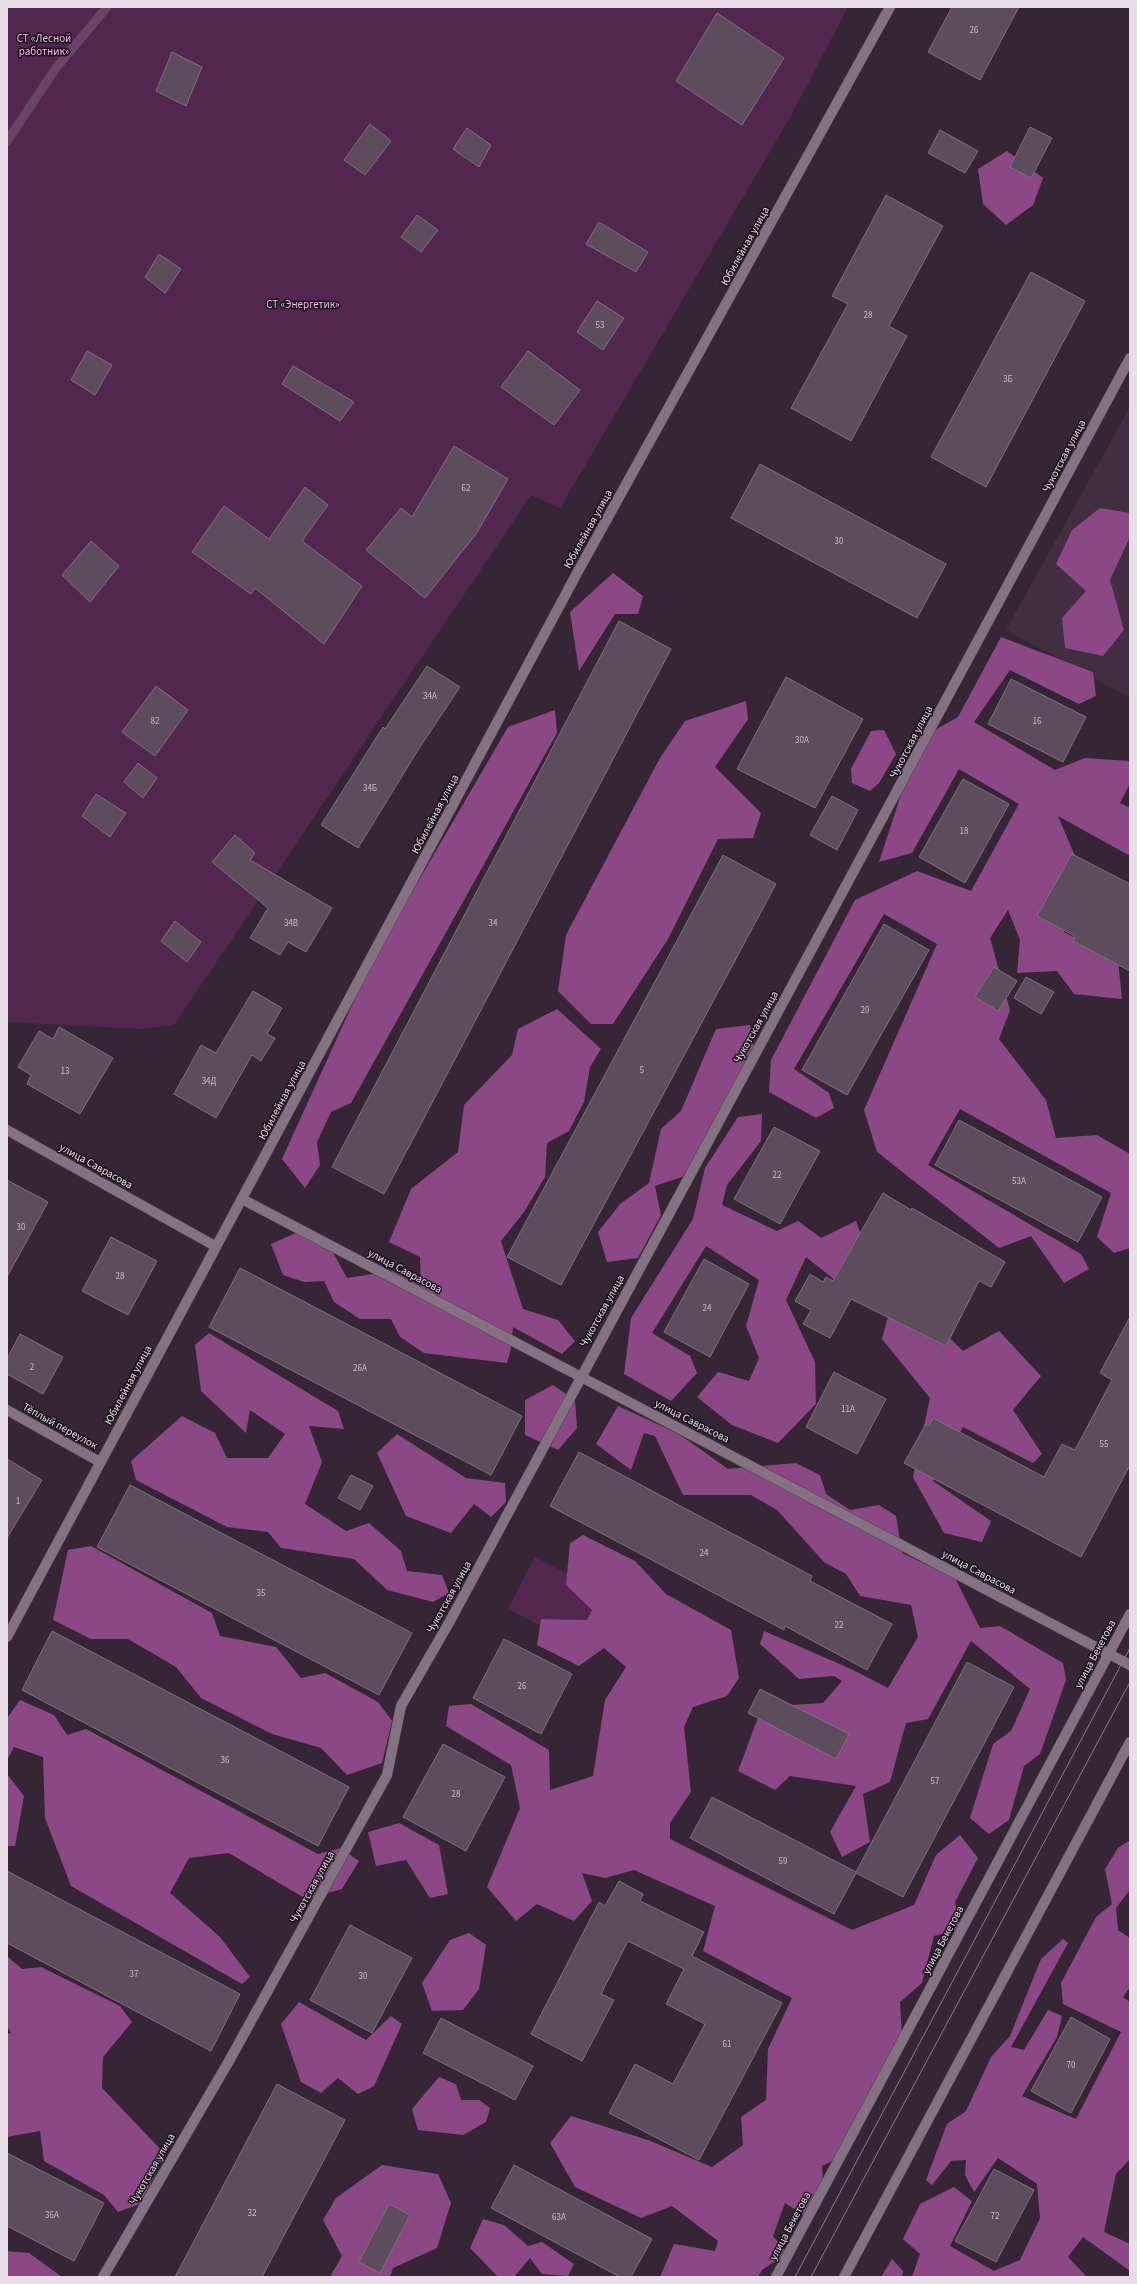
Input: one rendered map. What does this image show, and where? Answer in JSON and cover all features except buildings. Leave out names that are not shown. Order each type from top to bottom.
[{"type":"street","name":"Юбилейная улица","points":[[7,1637],[215,1246],[242,1199],[576,575],[890,7]]},
{"type":"street","name":"Чукотская улица","points":[[102,2277],[229,2062],[387,1775],[401,1706],[450,1621],[580,1377],[923,745],[1130,358]]},
{"type":"street","name":"улица Саврасова","points":[[7,1130],[215,1246]]},
{"type":"street","name":"улица Саврасова","points":[[242,1199],[1130,1665]]},
{"type":"street","name":"Тёплый переулок","points":[[7,1410],[100,1462]]},
{"type":"street","name":"улица Бекетова","points":[[776,2277],[1130,1614]]},
{"type":"street","points":[[844,2277],[1130,1742]]},
{"type":"shaded area","points":[[1007,151],[1043,178],[1033,205],[1006,225],[983,204],[978,169]]},
{"type":"shaded area","points":[[1130,407],[1130,698],[1006,630]]},
{"type":"shaded area","points":[[1100,508],[1130,513],[1130,537],[1110,580],[1124,630],[1103,656],[1065,648],[1062,618],[1086,591],[1056,564],[1072,530]]},
{"type":"shaded area","points":[[613,573],[643,596],[638,614],[615,614],[579,671],[570,612]]},
{"type":"shaded area","points":[[1001,637],[1093,672],[1096,696],[1079,704],[1010,670],[974,722],[1055,770],[1085,758],[1130,761],[1130,784],[1120,803],[1130,808],[1130,856],[1058,816],[1075,856],[1061,882],[1064,932],[1118,960],[1122,999],[1074,994],[1057,971],[1017,973],[1020,940],[1008,910],[990,938],[1010,1010],[999,1039],[1046,1100],[1056,1138],[1097,1135],[1130,1154],[1130,1248],[1114,1253],[1097,1237],[1111,1193],[960,1109],[928,1165],[1081,1254],[1089,1269],[1064,1283],[1031,1236],[999,1248],[877,1152],[864,1110],[937,944],[884,914],[794,1069],[829,1093],[834,1108],[816,1118],[769,1092],[771,1060],[855,900],[917,871],[971,891],[1019,804],[959,769],[912,853],[879,862],[919,739],[958,717]]},
{"type":"shaded area","points":[[746,701],[748,719],[715,767],[761,813],[753,838],[718,839],[668,939],[613,1024],[591,1024],[558,991],[566,935],[660,758],[685,721]]},
{"type":"shaded area","points":[[555,710],[557,733],[351,1103],[331,1112],[317,1142],[320,1165],[305,1188],[282,1159],[373,959],[508,727]]},
{"type":"shaded area","points":[[884,730],[896,754],[879,783],[870,791],[852,783],[851,769],[871,731]]},
{"type":"shaded area","points":[[557,1009],[601,1049],[590,1067],[584,1102],[569,1131],[547,1143],[545,1177],[524,1212],[501,1241],[523,1309],[558,1320],[575,1341],[562,1354],[513,1327],[511,1349],[507,1363],[424,1353],[400,1337],[391,1319],[360,1319],[334,1302],[324,1281],[304,1282],[283,1275],[271,1244],[307,1228],[324,1236],[347,1278],[393,1271],[421,1286],[420,1257],[389,1242],[411,1189],[458,1152],[464,1105],[512,1055],[518,1029]]},
{"type":"shaded area","points":[[750,1025],[756,1058],[733,1099],[682,1177],[655,1186],[661,1215],[638,1258],[607,1262],[598,1232],[620,1204],[649,1183],[661,1129],[681,1111],[716,1029]]},
{"type":"shaded area","points":[[762,1114],[761,1141],[727,1185],[722,1205],[777,1231],[798,1221],[821,1238],[856,1221],[872,1266],[840,1284],[806,1257],[786,1300],[815,1362],[816,1404],[778,1443],[732,1425],[697,1397],[718,1372],[749,1381],[759,1358],[746,1326],[759,1280],[706,1246],[652,1333],[690,1356],[697,1373],[671,1401],[624,1374],[631,1318],[693,1219],[705,1168],[738,1117]]},
{"type":"shaded area","points":[[923,1312],[963,1351],[999,1331],[1041,1376],[1013,1410],[1042,1454],[1033,1463],[963,1427],[933,1481],[991,1521],[982,1542],[944,1533],[913,1477],[930,1398],[882,1339],[889,1313]]},
{"type":"shaded area","points":[[209,1333],[338,1411],[344,1429],[309,1426],[322,1462],[305,1504],[346,1531],[369,1523],[401,1551],[407,1571],[442,1575],[449,1593],[433,1602],[387,1590],[354,1559],[281,1548],[268,1532],[227,1527],[136,1480],[131,1461],[182,1416],[215,1433],[227,1458],[268,1458],[285,1434],[250,1410],[246,1433],[201,1391],[195,1345]]},
{"type":"shaded area","points":[[553,1385],[575,1400],[577,1428],[558,1450],[525,1435],[525,1400]]},
{"type":"shaded area","points":[[618,1406],[679,1434],[728,1469],[796,1463],[820,1475],[826,1494],[850,1510],[879,1505],[896,1516],[902,1553],[955,1578],[980,1628],[1000,1626],[1063,1663],[1066,1680],[1040,1754],[1024,1766],[1009,1820],[989,1834],[970,1818],[993,1744],[1011,1731],[1030,1689],[971,1641],[928,1719],[906,1723],[890,1782],[863,1794],[870,1842],[842,1857],[830,1832],[856,1786],[790,1776],[775,1790],[738,1771],[762,1707],[823,1703],[842,1681],[834,1676],[799,1679],[760,1644],[764,1631],[851,1669],[888,1688],[918,1637],[911,1605],[860,1596],[846,1574],[824,1562],[777,1510],[751,1495],[683,1495],[655,1436],[644,1433],[631,1470],[596,1444]]},
{"type":"shaded area","points":[[397,1434],[466,1478],[505,1483],[506,1502],[491,1517],[474,1504],[451,1533],[406,1516],[377,1453]]},
{"type":"shaded area","points":[[583,1535],[635,1561],[666,1594],[731,1630],[739,1678],[727,1696],[693,1707],[684,1727],[691,1792],[670,1823],[670,1839],[852,1930],[914,1905],[936,1855],[960,1835],[978,1858],[955,1902],[960,1929],[934,1936],[922,1983],[900,2002],[902,2038],[844,2155],[822,2166],[824,2197],[808,2218],[785,2203],[773,2236],[787,2253],[762,2270],[758,2277],[660,2277],[674,2244],[715,2251],[718,2241],[672,2206],[641,2218],[575,2187],[550,2143],[571,2116],[648,2140],[712,2167],[743,2145],[741,2117],[766,2100],[768,2049],[792,1998],[703,1951],[715,1906],[634,1870],[605,1878],[582,1873],[592,1901],[574,1921],[537,1904],[516,1921],[487,1887],[520,1808],[511,1765],[446,1726],[449,1706],[471,1704],[549,1750],[550,1790],[593,1776],[605,1700],[626,1667],[604,1648],[579,1666],[537,1645],[541,1619],[587,1620],[592,1610],[566,1585],[570,1543]]},
{"type":"shaded area","points":[[91,1546],[212,1613],[220,1636],[276,1647],[301,1678],[325,1673],[378,1702],[392,1721],[382,1763],[347,1775],[321,1748],[272,1734],[201,1698],[176,1667],[128,1639],[91,1639],[53,1620],[68,1550]]},
{"type":"shaded area","points":[[20,1700],[54,1715],[67,1735],[86,1729],[318,1854],[341,1848],[359,1861],[342,1889],[306,1899],[229,1853],[189,1858],[170,1893],[220,1937],[250,1977],[242,1984],[71,1886],[45,1818],[43,1757],[14,1747],[7,1760],[7,1718]]},
{"type":"shaded area","points":[[7,1774],[24,1796],[15,1846],[7,1846]]},
{"type":"shaded area","points":[[399,1823],[439,1845],[448,1894],[430,1898],[406,1860],[376,1866],[368,1832]]},
{"type":"shaded area","points":[[1130,1840],[1130,1890],[1116,1908],[1118,1930],[1130,1938],[1130,1987],[1123,1997],[1130,2002],[1130,2159],[1116,2174],[1104,2232],[1130,2244],[1130,2271],[1083,2237],[1068,2257],[1087,2277],[912,2277],[920,2254],[903,2239],[920,2204],[954,2187],[972,2201],[950,2246],[994,2271],[1020,2260],[1040,2218],[1037,2184],[998,2158],[974,2192],[965,2175],[966,2160],[951,2161],[932,2185],[926,2180],[947,2124],[966,2111],[991,2057],[1010,2036],[1041,1959],[1063,1939],[1068,1943],[1011,2047],[1024,2050],[1048,2010],[1062,2016],[1057,2037],[1022,2096],[1076,2119],[1121,2032],[1063,2004],[1061,1983],[1096,1917],[1112,1904],[1105,1869],[1118,1848]]},
{"type":"shaded area","points":[[469,1933],[486,1945],[479,1989],[463,2010],[432,2011],[422,1983],[450,1940]]},
{"type":"shaded area","points":[[7,1956],[22,1969],[41,1967],[120,2006],[132,2022],[103,2057],[102,2088],[165,2154],[140,2204],[118,2212],[104,2195],[44,2161],[40,2131],[7,2137],[7,2034],[11,2033],[7,2026]]},
{"type":"shaded area","points":[[299,2002],[366,2040],[391,2016],[402,2024],[374,2086],[358,2094],[338,2078],[321,2093],[301,2082],[281,2024]]},
{"type":"shaded area","points":[[439,2077],[456,2084],[461,2100],[479,2100],[490,2108],[486,2122],[463,2135],[418,2130],[412,2109]]},
{"type":"shaded area","points":[[382,2165],[438,2174],[451,2203],[437,2248],[393,2268],[390,2277],[330,2277],[342,2256],[323,2220],[336,2198]]},
{"type":"shaded area","points":[[483,2219],[504,2225],[528,2246],[542,2242],[574,2264],[568,2276],[542,2274],[530,2258],[514,2277],[498,2277],[470,2248]]},
{"type":"shaded area","points":[[7,2251],[29,2253],[62,2277],[7,2277]]},
{"type":"shaded area","points":[[892,2259],[903,2271],[902,2277],[881,2277]]},
{"type":"green space","name":"СТ «Энергетик»","points":[[7,7],[848,7],[792,114],[560,508],[531,495],[174,1025],[141,1029],[7,1022]]},
{"type":"green space","points":[[535,1557],[615,1598],[587,1650],[508,1609]]},
{"type":"waterway","points":[[7,141],[56,68],[107,7]]},
{"type":"tram line","points":[[795,2277],[1130,1648]]},
{"type":"tram line","points":[[811,2277],[1130,1682]]},
{"type":"park label","name":"СТ «Лесной работник»","points":[[44,44]]}]
